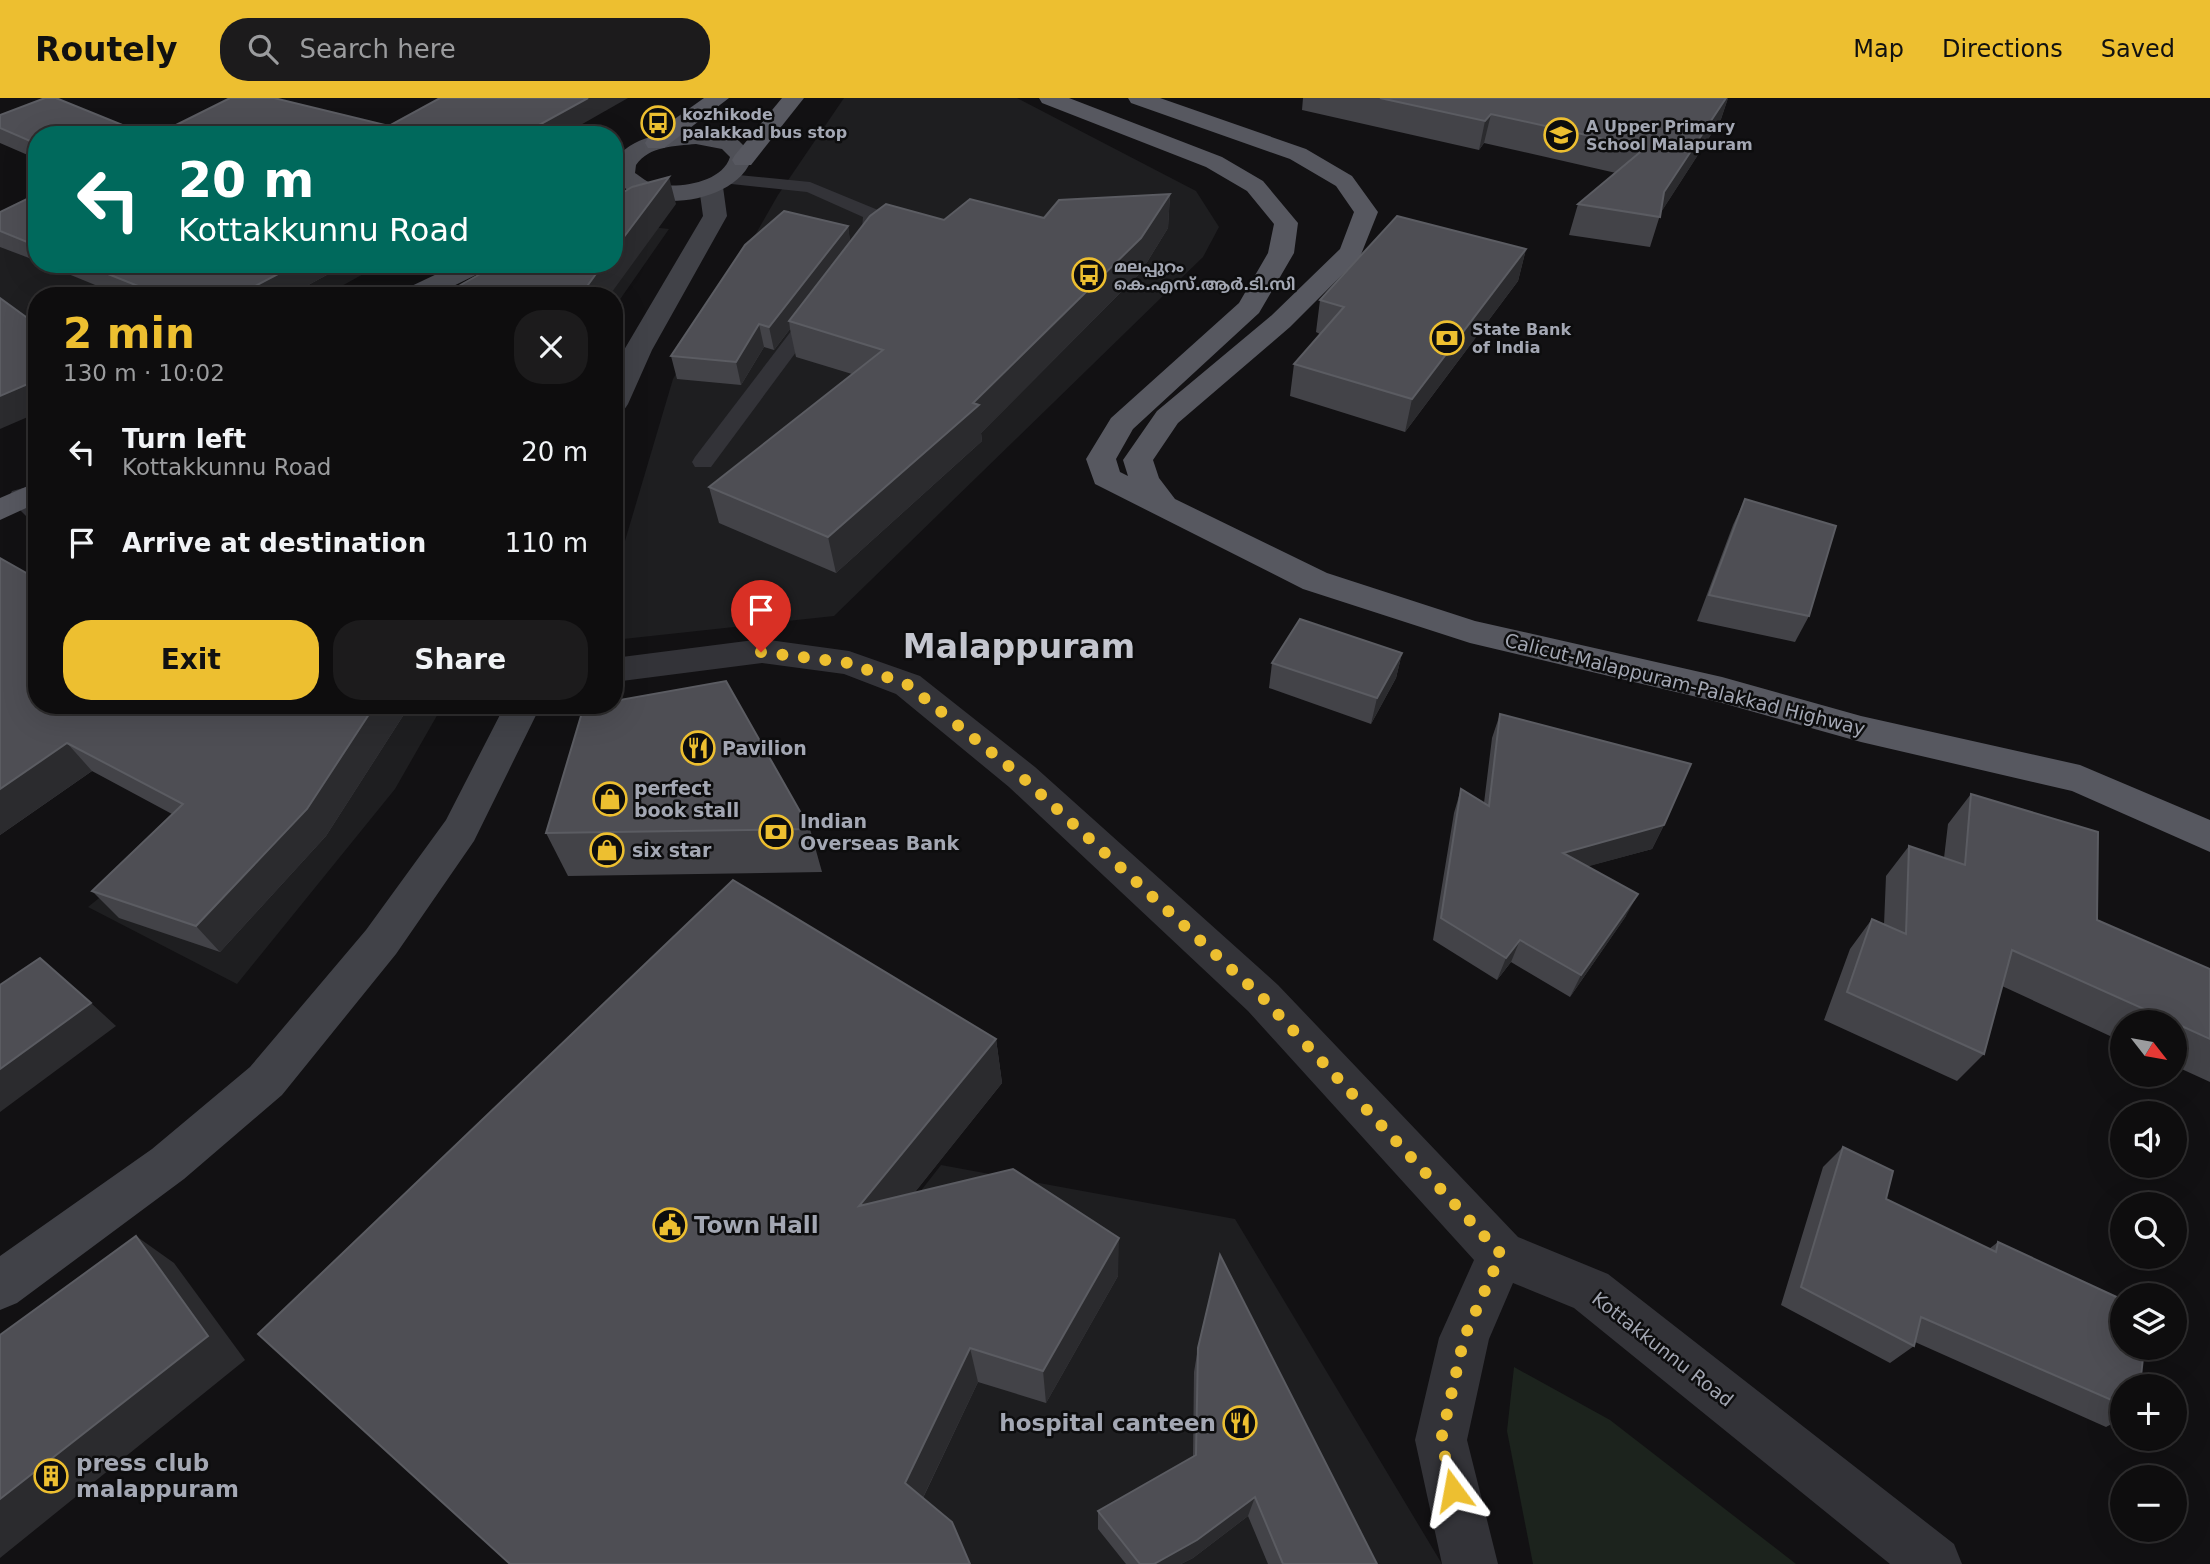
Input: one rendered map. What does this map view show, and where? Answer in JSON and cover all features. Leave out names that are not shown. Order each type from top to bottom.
[{"type":"highway","points":[[656,143],[718,98]]},
{"type":"highway","points":[[744,160],[793,98]]},
{"type":"highway","name":"Calicut-Malappuram-Palakkad Highway","points":[[1050,98],[1214,162],[1255,186],[1286,223],[1281,253],[1250,307],[1154,391],[1121,424],[1101,458],[1106,477],[1315,580],[1470,631],[1722,690],[1861,729],[2080,779],[2210,837]]},
{"type":"highway","name":"Calicut-Malappuram-Palakkad Highway","points":[[1139,98],[1298,154],[1343,181],[1366,212],[1351,252],[1281,321],[1167,417],[1138,460],[1144,479],[1167,509]]},
{"type":"main road","points":[[623,164],[627,159],[656,143],[686,138],[715,139],[730,144],[740,151],[744,160],[741,167],[710,186],[627,208]]},
{"type":"main road","points":[[623,176],[640,189],[664,192],[710,186]]},
{"type":"main road","points":[[623,384],[638,350],[715,216],[710,186]]},
{"type":"main road","points":[[417,287],[442,273]]},
{"type":"main road","points":[[431,287],[460,273]]},
{"type":"main road","points":[[0,1286],[168,1164],[266,1081],[381,942],[460,830],[518,714]]},
{"type":"street","name":"Kottakkunnu Road","points":[[623,669],[761,652],[849,663],[908,685],[1022,777],[1263,998],[1501,1254],[1591,1291],[1934,1564]]},
{"type":"street","points":[[1471,1564],[1441,1440],[1464,1338],[1501,1254]]},
{"type":"lane","points":[[710,186],[810,187],[872,214],[870,240],[853,262]]},
{"type":"lane","points":[[703,462],[828,295]]},
{"type":"shaded area","points":[[844,98],[1017,98],[1196,191],[1219,227],[1203,257],[834,616],[623,639],[623,548],[673,379],[778,195]]},
{"type":"shaded area","points":[[28,212],[28,273],[365,273],[340,287],[28,287],[28,337],[0,330],[0,226]]},
{"type":"shaded area","points":[[642,226],[669,229],[623,295],[623,287],[527,287],[580,273],[623,273],[623,252]]},
{"type":"shaded area","points":[[310,714],[438,714],[395,789],[237,984],[88,907],[256,772]]},
{"type":"shaded area","points":[[941,1165],[1235,1219],[1442,1564],[656,1564],[842,1292]]},
{"type":"shaded area","points":[[1514,1367],[1610,1420],[1796,1564],[1533,1564],[1507,1431]]},
{"type":"building","points":[[45,98],[56,98],[125,126],[28,126],[28,140],[0,128],[0,115]]},
{"type":"building","points":[[230,98],[274,98],[389,126],[174,126]]},
{"type":"building","points":[[440,98],[588,98],[537,126],[389,126]]},
{"type":"building","points":[[1380,98],[1726,98],[1664,192],[1660,217],[1578,204],[1645,148],[1491,114],[1485,121]]},
{"type":"building","points":[[669,177],[623,238],[623,192],[632,187]]},
{"type":"building","points":[[1170,194],[1141,238],[973,403],[979,405],[828,537],[709,487],[883,350],[789,321],[870,216],[886,204],[944,220],[970,199],[1044,218],[1059,200]]},
{"type":"building","points":[[28,198],[28,242],[0,231],[0,212]]},
{"type":"building","points":[[784,211],[848,226],[769,327],[759,324],[736,362],[671,356],[745,245]]},
{"type":"building","points":[[1397,216],[1526,249],[1412,399],[1294,364],[1344,307],[1320,300]]},
{"type":"building","points":[[106,273],[280,273],[253,287],[140,287]]},
{"type":"building","points":[[482,273],[597,273],[586,287],[457,287]]},
{"type":"building","points":[[0,298],[28,318],[28,384],[0,396]]},
{"type":"building","points":[[1745,499],[1836,526],[1809,616],[1709,595]]},
{"type":"building","points":[[0,558],[28,574],[28,714],[369,714],[307,809],[196,926],[92,891],[183,804],[67,743],[0,789]]},
{"type":"building","points":[[1300,619],[1402,653],[1377,698],[1272,663]]},
{"type":"building","points":[[726,681],[810,829],[546,833],[582,714],[623,714],[623,699]]},
{"type":"building","points":[[1500,714],[1691,764],[1664,825],[1563,853],[1638,894],[1581,975],[1520,940],[1506,958],[1441,918],[1461,789],[1489,806]]},
{"type":"building","points":[[1971,794],[2098,832],[2097,920],[2210,969],[2210,1039],[2188,1029],[2188,1010],[2146,1010],[2012,950],[1984,1054],[1847,992],[1872,919],[1906,934],[1909,846],[1965,865]]},
{"type":"building","name":"Town Hall","points":[[733,880],[996,1039],[859,1206],[1013,1169],[1119,1238],[1043,1371],[970,1348],[905,1483],[952,1522],[970,1564],[510,1564],[258,1334]]},
{"type":"building","points":[[40,958],[91,1003],[0,1069],[0,985]]},
{"type":"building","points":[[1843,1147],[1893,1171],[1886,1199],[1996,1252],[1998,1242],[2110,1294],[2110,1360],[2143,1360],[2141,1374],[2110,1374],[2110,1399],[1921,1317],[1914,1346],[1801,1287]]},
{"type":"building","points":[[136,1236],[208,1336],[0,1499],[0,1335]]},
{"type":"building","name":"hospital canteen","points":[[1220,1255],[1377,1564],[1283,1564],[1255,1497],[1197,1540],[1154,1564],[1140,1564],[1098,1511],[1196,1455],[1198,1348]]},
{"type":"place","name":"kozhikode palakkad bus stop","points":[[658,123]]},
{"type":"place","name":"A Upper Primary School Malapuram","points":[[1561,135]]},
{"type":"place","name":"മലപ്പുറം കെ.എസ്.ആർ.ടി.സി","points":[[1089,275]]},
{"type":"place","name":"State Bank of India","points":[[1447,338]]},
{"type":"place","name":"Pavilion","points":[[698,748]]},
{"type":"place","name":"perfect book stall","points":[[610,799]]},
{"type":"place","name":"Indian Overseas Bank","points":[[776,832]]},
{"type":"place","name":"six star","points":[[607,850]]},
{"type":"place","name":"Town Hall","points":[[670,1225]]},
{"type":"place","name":"hospital canteen","points":[[1240,1423]]},
{"type":"place","name":"press club malappuram","points":[[51,1476]]},
{"type":"district","name":"Malappuram","points":[[1019,646]]},
{"type":"route","points":[[761,652],[849,663],[908,685],[1022,777],[1263,998],[1501,1254],[1464,1338],[1441,1440],[1453,1490]]}]
